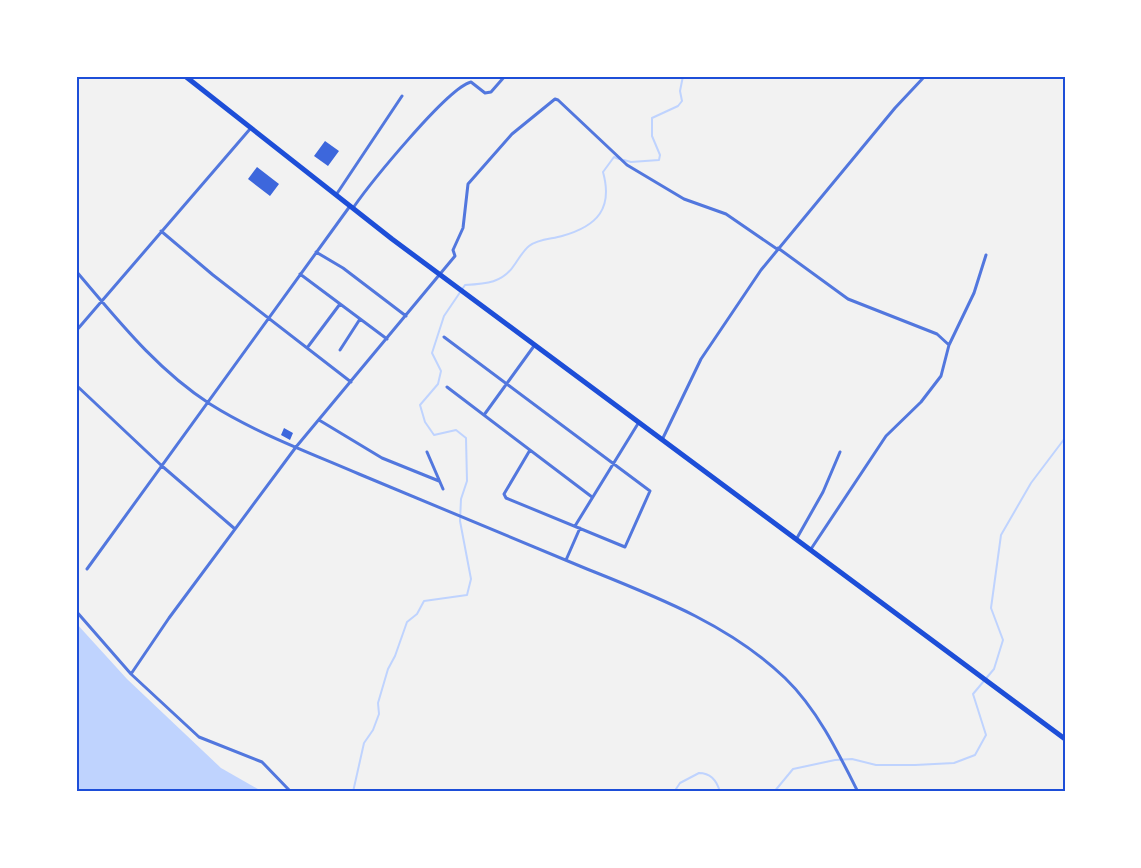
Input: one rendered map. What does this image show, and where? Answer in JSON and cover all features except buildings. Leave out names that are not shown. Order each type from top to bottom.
[{"type":"main road","points":[[185,76],[250,129],[457,288],[811,548],[1065,739]]},
{"type":"street","points":[[87,569],[316,252],[386,164],[454,94],[471,82],[485,93],[491,92],[506,76]]},
{"type":"street","points":[[662,440],[706,352],[722,325],[778,248],[895,108],[925,76]]},
{"type":"street","points":[[336,195],[402,96]]},
{"type":"street","points":[[131,674],[296,447],[455,256],[453,250],[463,228],[468,184],[512,134],[555,99],[580,119],[627,165],[684,199],[726,214],[778,248],[848,299],[937,334],[949,345]]},
{"type":"street","points":[[76,331],[250,129]]},
{"type":"street","points":[[161,232],[351,382]]},
{"type":"street","points":[[316,252],[344,268],[406,316]]},
{"type":"street","points":[[811,548],[886,436],[936,385],[941,376],[949,345],[974,293],[986,255]]},
{"type":"street","points":[[76,271],[150,355],[181,383],[238,421],[464,519],[652,595],[737,639],[787,680],[820,723],[858,792]]},
{"type":"street","points":[[300,274],[387,339]]},
{"type":"street","points":[[307,348],[340,304]]},
{"type":"street","points":[[340,350],[360,319]]},
{"type":"street","points":[[444,336],[614,462],[650,491],[625,547],[506,498],[504,494],[530,450]]},
{"type":"street","points":[[484,415],[534,346]]},
{"type":"street","points":[[76,385],[162,466],[235,529]]},
{"type":"street","points":[[447,387],[592,497]]},
{"type":"street","points":[[319,420],[382,458],[439,481]]},
{"type":"street","points":[[576,526],[639,422]]},
{"type":"street","points":[[427,452],[443,489]]},
{"type":"street","points":[[797,538],[823,492],[840,452]]},
{"type":"street","points":[[566,560],[580,528]]},
{"type":"street","points":[[76,611],[131,674],[200,737],[262,762],[291,792]]},
{"type":"water","points":[[76,623],[127,679],[221,768],[263,792],[76,792]]},
{"type":"waterway","points":[[624,160],[631,162],[659,160],[660,155],[652,136],[652,118],[678,106],[682,101],[680,91],[683,76]]},
{"type":"waterway","points":[[353,792],[364,743],[373,730],[379,714],[378,703],[388,669],[395,656],[407,622],[417,614],[424,601],[467,595],[471,579],[460,521],[461,499],[467,481],[466,438],[456,430],[434,435],[425,422],[420,405],[438,384],[441,371],[432,353],[444,316],[465,285],[487,283],[499,279],[510,270],[529,246],[575,232],[593,221],[600,214],[606,196],[603,172],[614,157],[619,159]]},
{"type":"waterway","points":[[774,792],[793,769],[835,760],[852,759],[876,765],[915,765],[954,763],[975,755],[986,735],[973,694],[994,669],[1003,640],[991,608],[1001,535],[1031,483],[1065,438]]},
{"type":"waterway","points":[[674,792],[680,783],[699,773],[707,774],[713,778],[720,792]]}]
